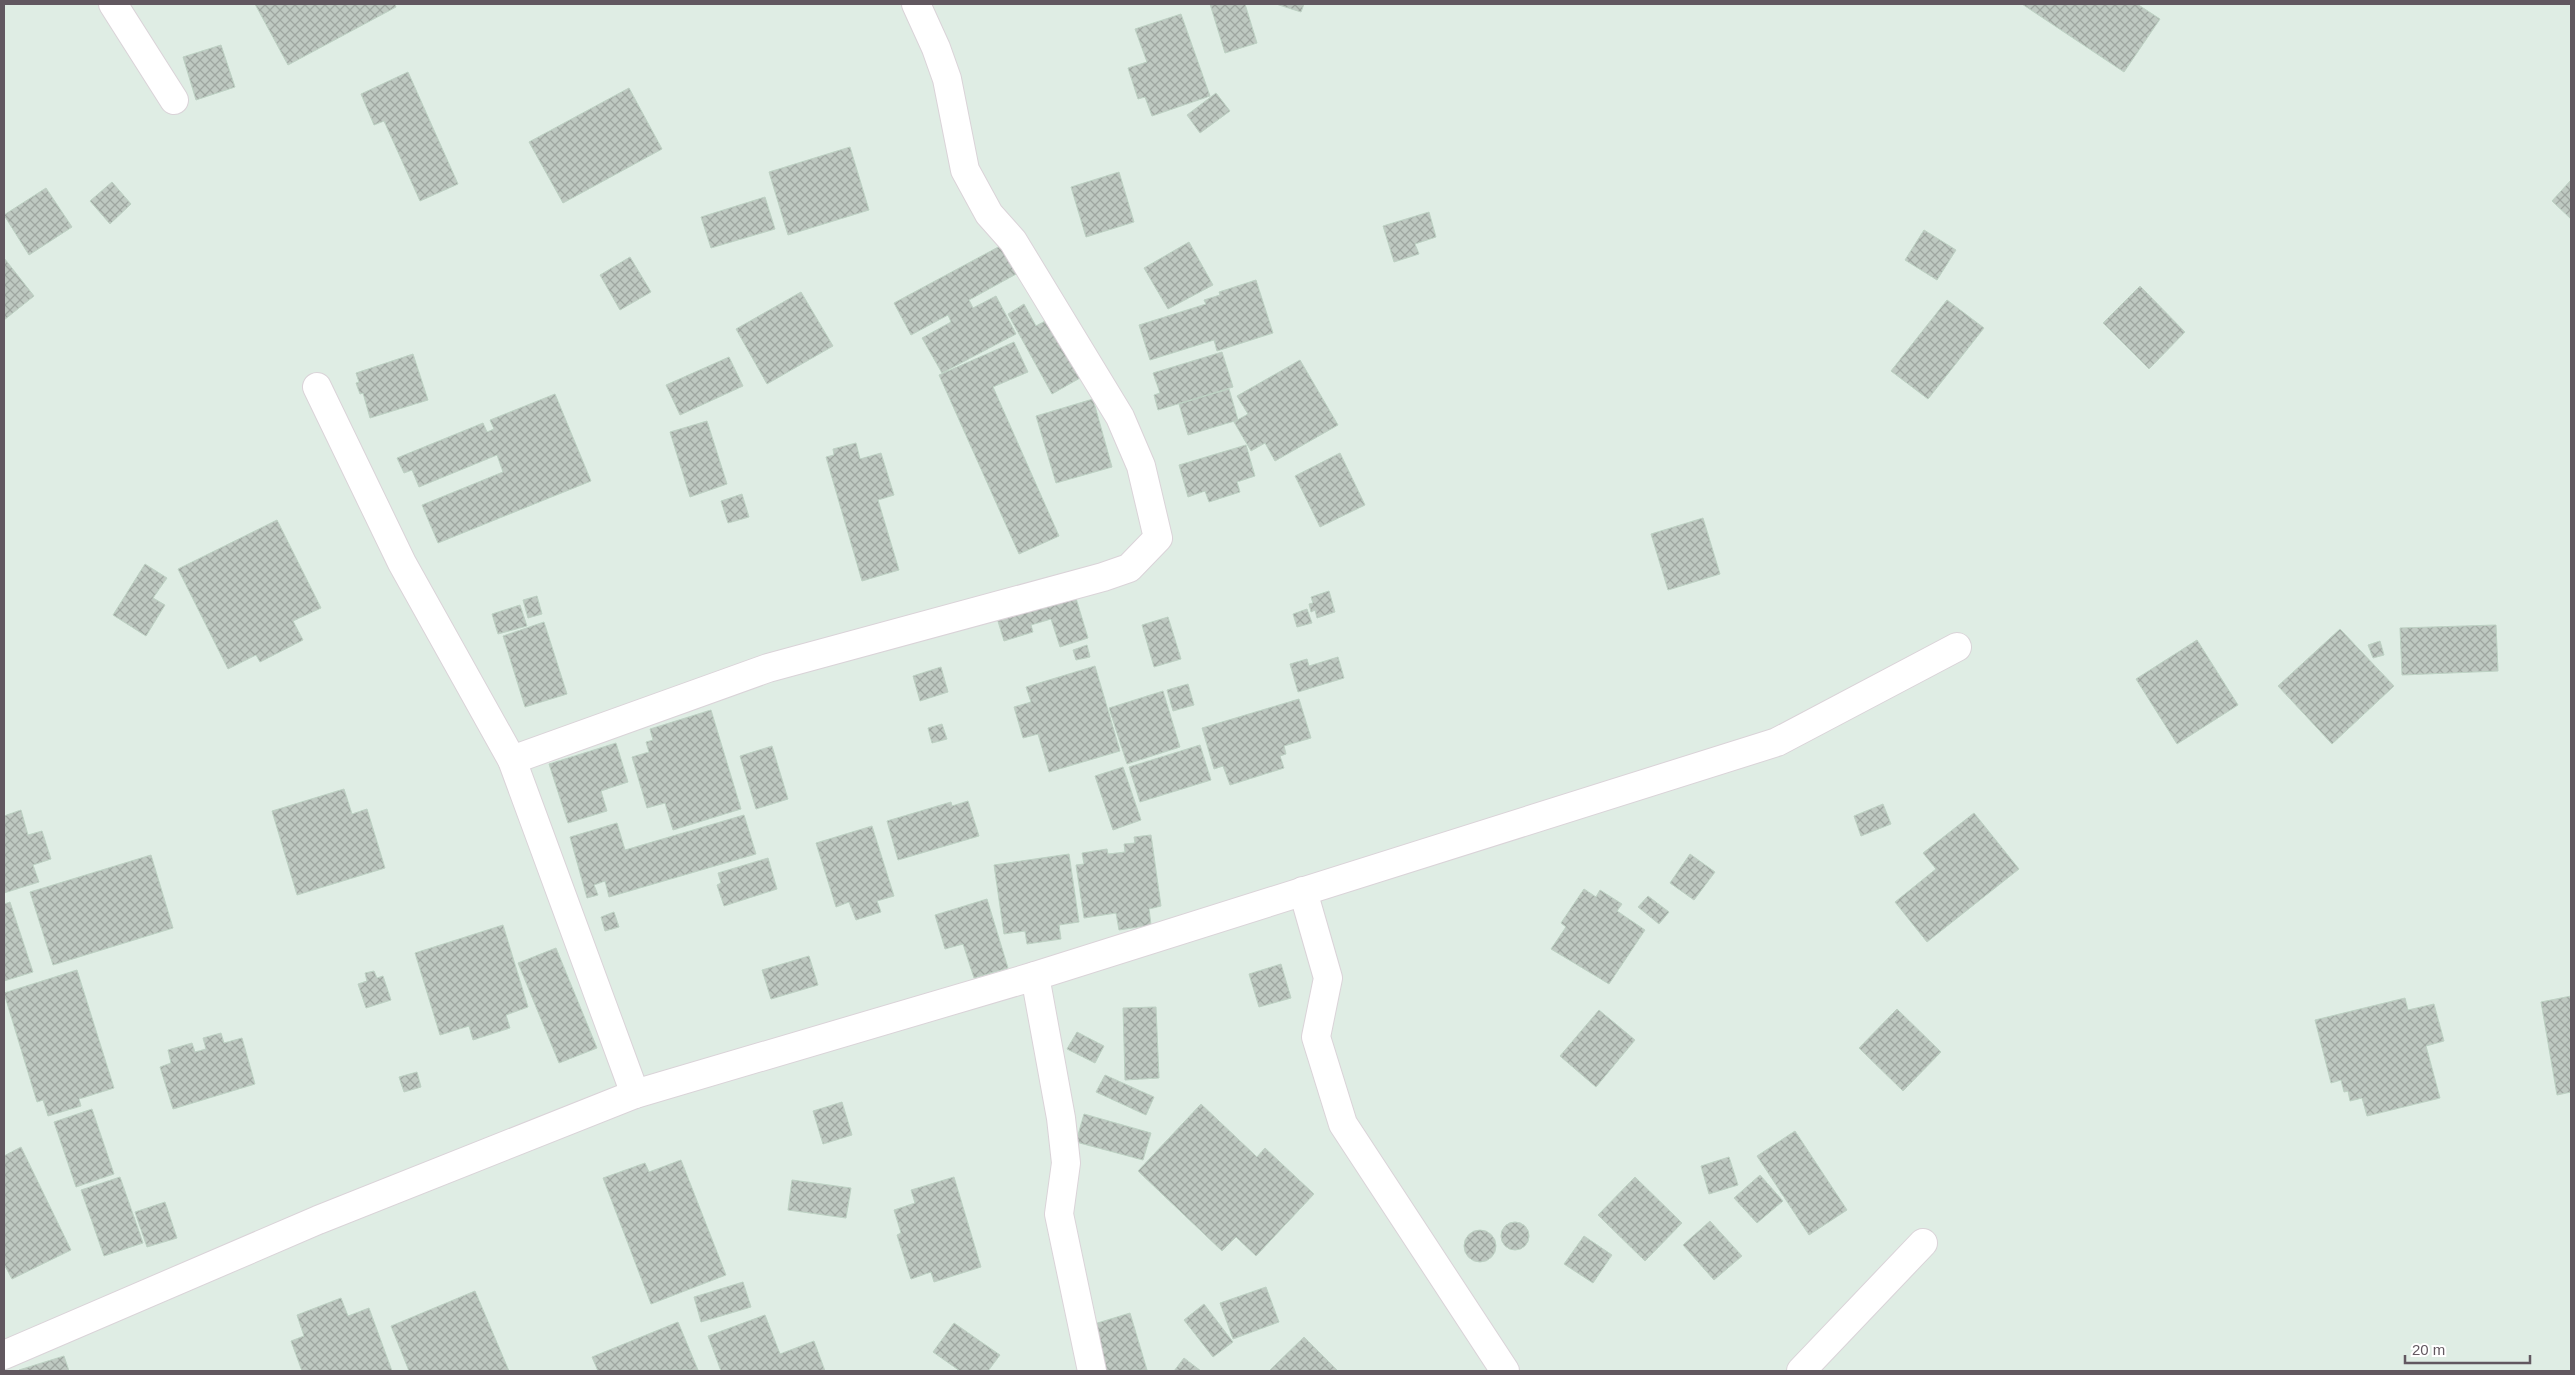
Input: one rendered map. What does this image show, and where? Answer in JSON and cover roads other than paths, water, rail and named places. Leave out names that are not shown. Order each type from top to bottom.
[{"type":"street","points":[[114,4],[174,100]]},
{"type":"street","points":[[512,760],[768,668],[1103,578],[1129,568],[1158,538],[1141,466],[1120,417],[1014,241],[988,214],[965,170],[947,79],[936,48],[916,4]]},
{"type":"street","points":[[317,387],[402,563],[512,760],[635,1094]]},
{"type":"street","points":[[4,1355],[318,1220],[635,1094],[1035,976],[1778,742],[1956,647]]},
{"type":"street","points":[[1303,891],[1328,978],[1316,1037],[1343,1124],[1505,1371]]},
{"type":"street","points":[[1035,976],[1061,1118],[1066,1163],[1059,1214],[1092,1371]]},
{"type":"street","points":[[1801,1371],[1923,1243]]}]
